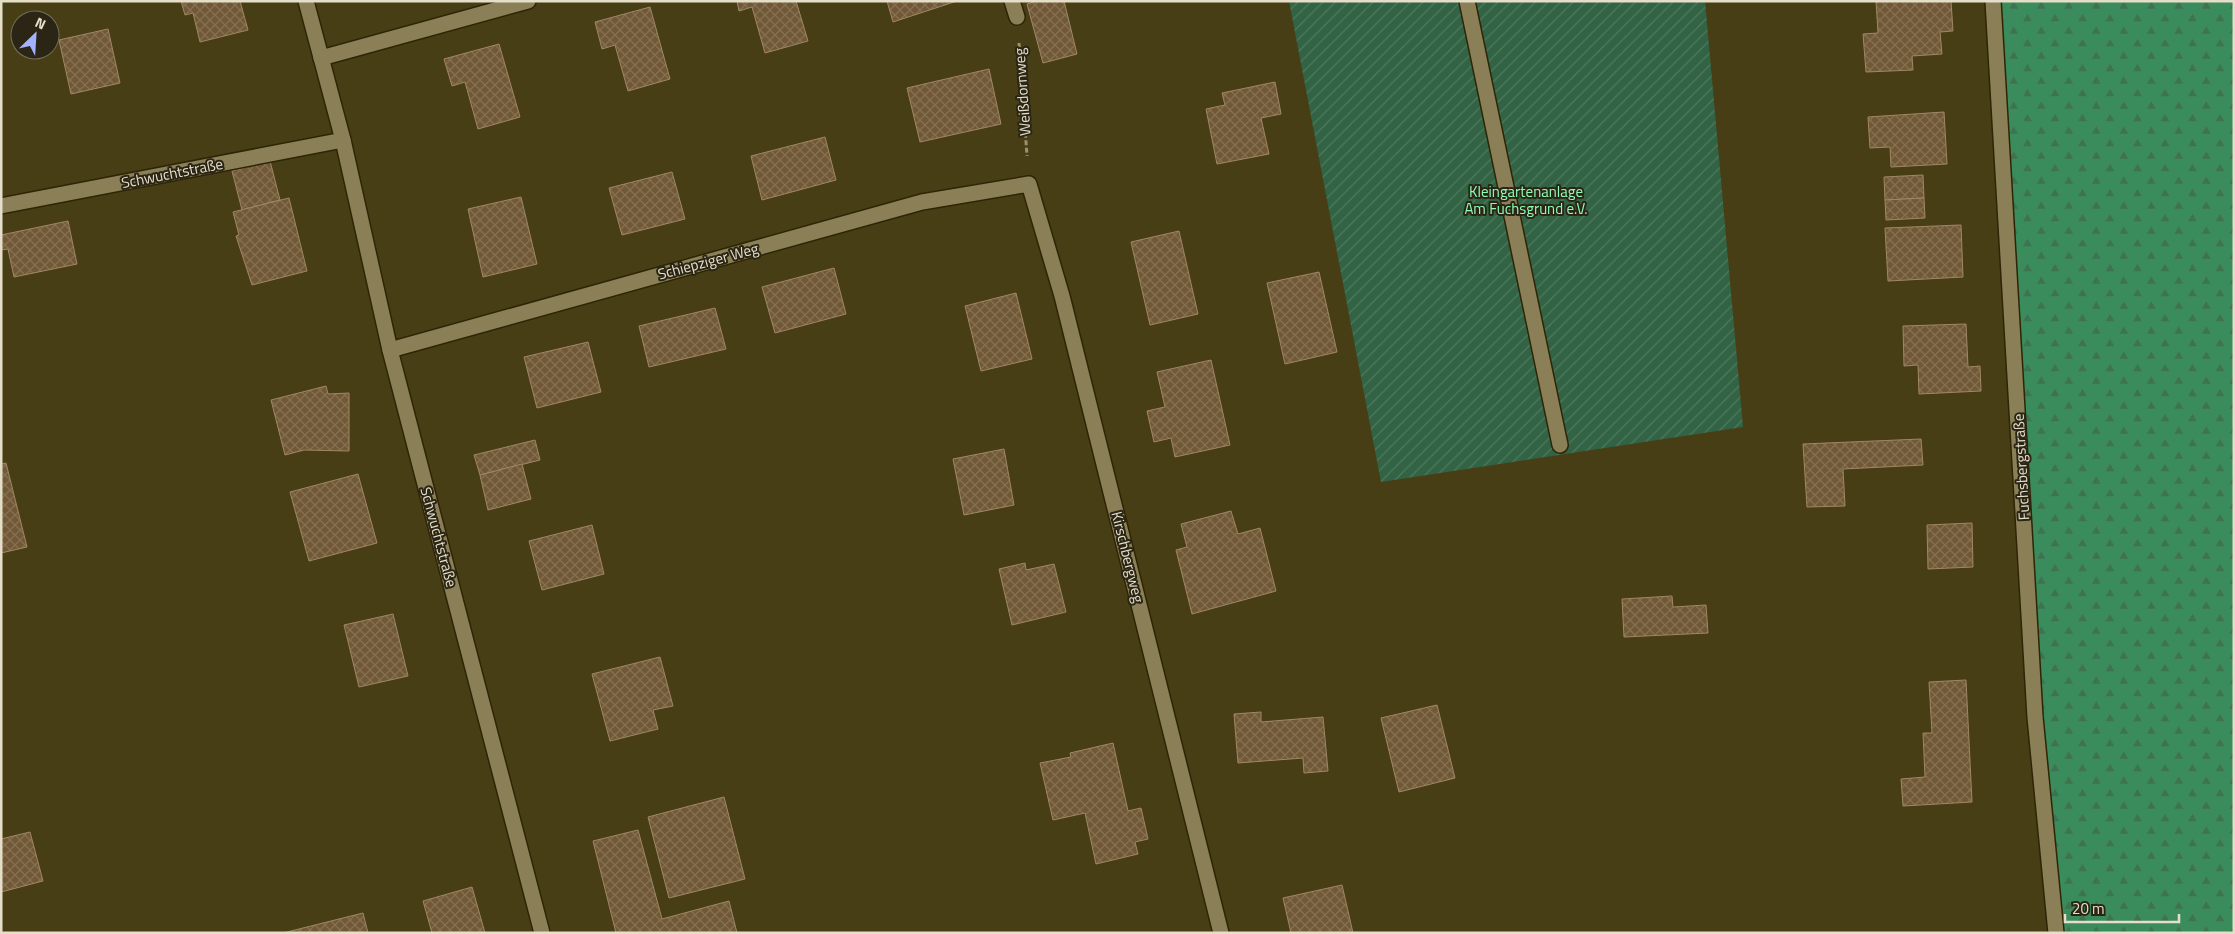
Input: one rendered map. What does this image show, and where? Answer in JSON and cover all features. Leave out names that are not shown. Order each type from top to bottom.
[{"type":"street","name":"Schwuchtstraße","points":[[306,1],[343,140],[390,350],[542,933]]},
{"type":"street","points":[[321,58],[528,1]]},
{"type":"street","points":[[1012,1],[1017,17]]},
{"type":"street","points":[[1467,1],[1560,445]]},
{"type":"street","name":"Fuchsbergstraße","points":[[1993,1],[2035,708],[2056,933]]},
{"type":"street","name":"Schwuchtstraße","points":[[1,206],[343,140]]},
{"type":"street","name":"Schiepziger Weg","points":[[390,350],[922,202],[1029,184]]},
{"type":"street","name":"Kirschbergweg","points":[[1029,184],[1062,296],[1221,933]]},
{"type":"path","name":"Weißdornweg","points":[[1017,17],[1029,184]]},
{"type":"green space","name":"Kleingartenanlage Am Fuchsgrund e.V.","points":[[1289,1],[1705,1],[1743,427],[1381,482]]},
{"type":"green space","points":[[1993,1],[2234,1],[2234,933],[2056,933]]},
{"type":"building","points":[[181,1],[240,1],[248,30],[200,42],[193,13],[185,15]]},
{"type":"building","points":[[737,1],[796,1],[808,41],[765,53],[752,7],[739,11]]},
{"type":"building","points":[[887,1],[957,1],[893,22]]},
{"type":"building","points":[[1037,1],[1064,1],[1077,54],[1043,63],[1027,4]]},
{"type":"building","points":[[1876,1],[1951,1],[1953,31],[1940,32],[1942,54],[1912,56],[1913,70],[1866,72],[1863,34],[1878,33]]},
{"type":"building","points":[[650,7],[670,79],[628,91],[615,45],[602,49],[595,22]]},
{"type":"building","points":[[108,29],[120,83],[71,94],[60,40]]},
{"type":"building","points":[[499,44],[520,117],[478,129],[465,82],[452,86],[444,59]]},
{"type":"building","points":[[989,69],[1001,124],[920,142],[907,88]]},
{"type":"building","points":[[1275,82],[1281,114],[1261,118],[1269,154],[1217,164],[1206,109],[1225,105],[1222,93]]},
{"type":"building","points":[[1944,112],[1947,164],[1891,167],[1890,147],[1870,148],[1868,117]]},
{"type":"building","points":[[825,137],[836,180],[762,200],[751,156]]},
{"type":"building","points":[[270,161],[280,200],[242,210],[232,171]]},
{"type":"building","points":[[672,172],[685,219],[622,235],[609,188]]},
{"type":"building","points":[[1923,175],[1924,198],[1885,200],[1884,177]]},
{"type":"building","points":[[521,197],[537,264],[483,277],[468,209]]},
{"type":"building","points":[[289,198],[307,271],[252,285],[236,236],[239,235],[233,212]]},
{"type":"building","points":[[1924,198],[1925,218],[1886,220],[1885,200]]},
{"type":"building","points":[[68,221],[77,264],[14,277],[8,249],[1,250],[1,235]]},
{"type":"building","points":[[1961,225],[1963,277],[1888,281],[1885,228]]},
{"type":"building","points":[[1179,231],[1198,314],[1150,325],[1131,242]]},
{"type":"building","points":[[834,268],[846,314],[775,333],[762,287]]},
{"type":"building","points":[[1319,272],[1337,352],[1285,364],[1267,283]]},
{"type":"building","points":[[1016,293],[1032,359],[981,371],[965,306]]},
{"type":"building","points":[[715,308],[726,349],[649,367],[639,326]]},
{"type":"building","points":[[1966,324],[1968,367],[1980,366],[1981,391],[1919,394],[1918,365],[1904,366],[1903,326]]},
{"type":"building","points":[[588,342],[601,392],[537,408],[524,357]]},
{"type":"building","points":[[1211,360],[1230,445],[1175,457],[1171,438],[1154,442],[1147,411],[1165,407],[1157,372]]},
{"type":"building","points":[[326,386],[328,394],[349,393],[349,451],[304,450],[285,455],[271,400]]},
{"type":"building","points":[[1921,439],[1923,465],[1843,469],[1845,506],[1807,507],[1803,444]]},
{"type":"building","points":[[535,440],[540,460],[480,475],[474,455]]},
{"type":"building","points":[[1004,449],[1014,505],[964,515],[953,459]]},
{"type":"building","points":[[6,463],[27,547],[1,553],[1,464]]},
{"type":"building","points":[[522,464],[531,499],[488,510],[480,475]]},
{"type":"building","points":[[358,474],[377,543],[309,561],[290,492]]},
{"type":"building","points":[[1231,511],[1238,534],[1260,528],[1276,591],[1192,614],[1176,550],[1187,547],[1181,524]]},
{"type":"building","points":[[1972,523],[1973,567],[1928,569],[1927,525]]},
{"type":"building","points":[[592,525],[604,574],[542,590],[529,541]]},
{"type":"building","points":[[1025,563],[1026,570],[1054,564],[1066,612],[1012,625],[999,569]]},
{"type":"building","points":[[1672,596],[1673,607],[1706,605],[1708,633],[1624,637],[1622,599]]},
{"type":"building","points":[[393,614],[408,676],[359,687],[344,625]]},
{"type":"building","points":[[660,657],[673,706],[653,710],[658,729],[610,741],[592,674]]},
{"type":"building","points":[[1966,680],[1972,802],[1903,806],[1901,779],[1925,777],[1923,733],[1932,733],[1929,682]]},
{"type":"building","points":[[1437,705],[1455,778],[1399,792],[1381,718]]},
{"type":"building","points":[[1261,712],[1261,722],[1323,717],[1328,771],[1304,773],[1303,758],[1238,763],[1234,714]]},
{"type":"building","points":[[1113,743],[1128,811],[1141,808],[1148,839],[1135,842],[1138,854],[1096,864],[1085,813],[1053,820],[1040,763],[1071,757],[1070,753]]},
{"type":"building","points":[[724,797],[745,879],[669,898],[648,817]]},
{"type":"building","points":[[638,830],[662,919],[729,901],[737,933],[616,933],[593,841]]},
{"type":"building","points":[[30,832],[43,881],[1,892],[1,839]]},
{"type":"building","points":[[1342,885],[1353,933],[1291,933],[1283,898]]},
{"type":"building","points":[[472,887],[485,933],[432,933],[423,901]]},
{"type":"building","points":[[363,913],[368,933],[283,933]]}]
